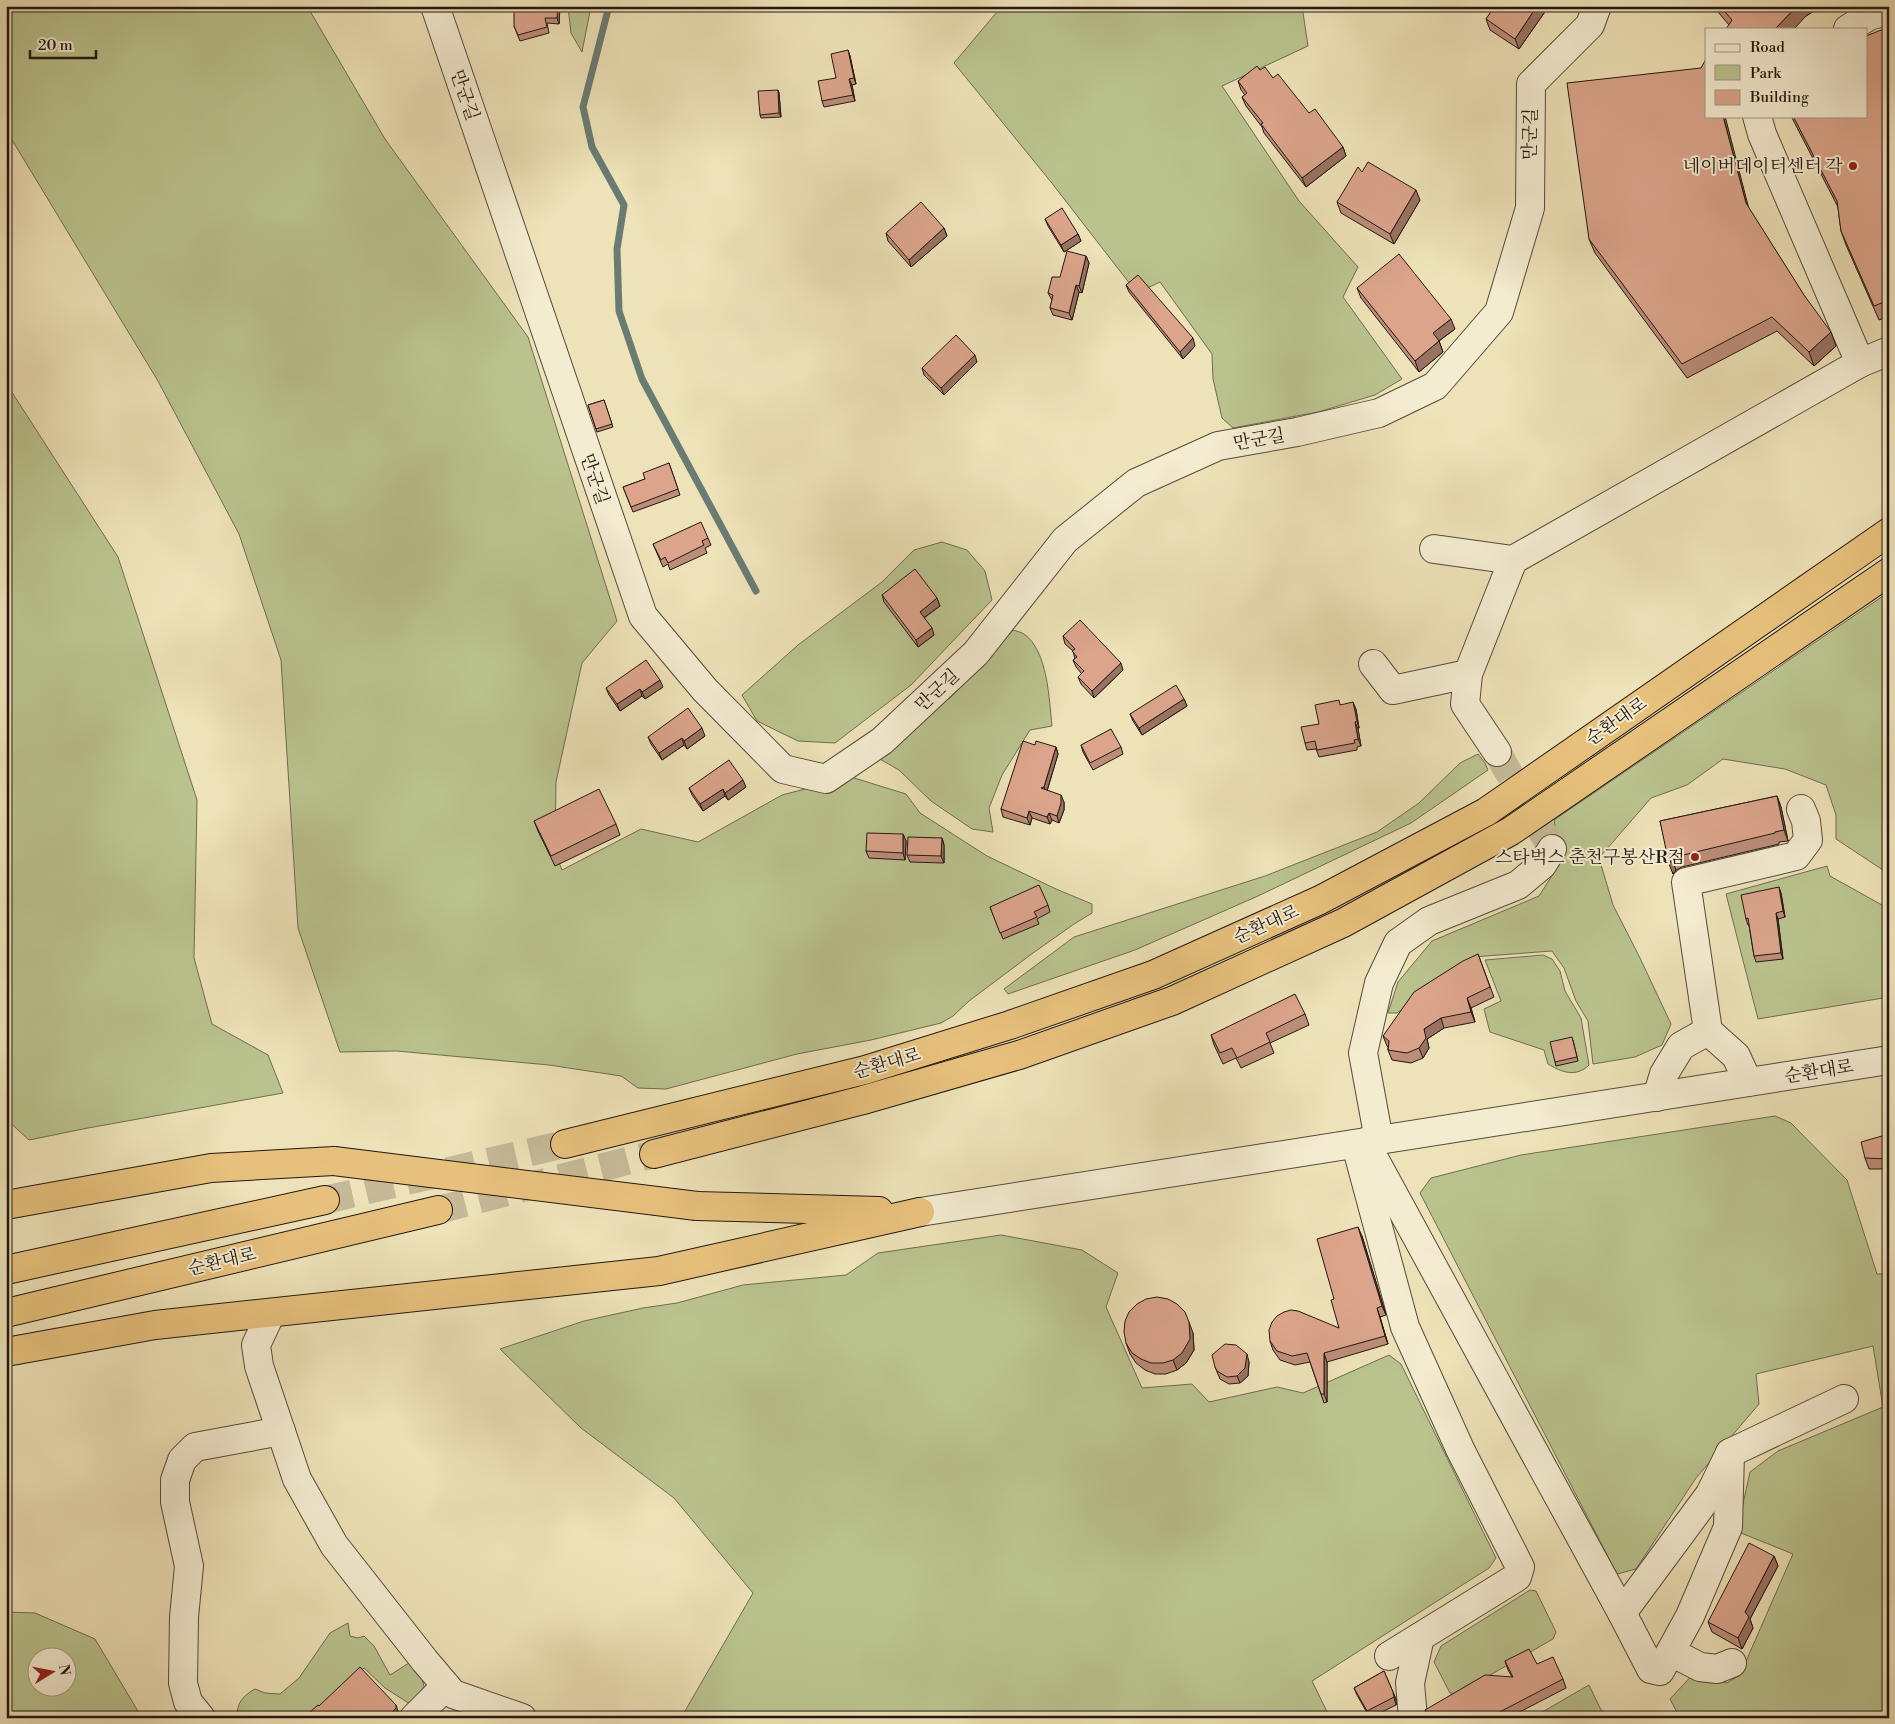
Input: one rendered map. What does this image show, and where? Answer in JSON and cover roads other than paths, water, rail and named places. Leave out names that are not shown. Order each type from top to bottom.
[{"type":"highway","name":"순환대로","points":[[565,1144],[865,1070],[1010,1025],[1153,975],[1320,900],[1486,812],[1889,532]]},
{"type":"highway","name":"순환대로","points":[[654,1154],[863,1100],[1019,1055],[1172,1001],[1343,923],[1511,831],[1889,572]]},
{"type":"highway","points":[[6,1205],[211,1168],[334,1161],[697,1206],[920,1212]]},
{"type":"highway","points":[[6,1270],[326,1200]]},
{"type":"highway","name":"순환대로","points":[[6,1313],[438,1210]]},
{"type":"highway","points":[[6,1352],[155,1325],[659,1271],[920,1212]]},
{"type":"street","name":"만군길","points":[[435,6],[643,616],[705,690],[783,769],[826,779],[882,741],[976,653],[1064,540],[1136,483],[1218,446],[1297,432],[1379,413],[1434,386],[1499,312],[1530,208],[1531,84],[1590,25],[1597,6]]},
{"type":"street","points":[[1850,28],[1869,16],[1889,10]]},
{"type":"street","points":[[1758,118],[1762,134],[1860,364]]},
{"type":"street","points":[[1434,549],[1513,560],[1860,364],[1889,351]]},
{"type":"street","points":[[1497,752],[1466,704],[1468,674],[1513,560]]},
{"type":"street","points":[[1373,664],[1393,690],[1468,674]]},
{"type":"street","points":[[1748,1082],[1736,1056],[1708,1031],[1686,882],[1796,856],[1808,840],[1806,821],[1801,809]]},
{"type":"street","points":[[1389,1656],[1517,1577],[1520,1567],[1460,1449],[1405,1327],[1366,1142],[1363,1053],[1379,983],[1398,943],[1429,921],[1518,885],[1542,865],[1552,849]]},
{"type":"street","points":[[1657,1096],[1664,1074],[1681,1046],[1708,1031]]},
{"type":"street","name":"순환대로","points":[[920,1212],[1889,1060]]},
{"type":"street","points":[[1366,1142],[1651,1669],[1660,1671],[1671,1652],[1690,1616],[1728,1527],[1730,1453]]},
{"type":"street","points":[[271,1313],[256,1345],[259,1366],[297,1478],[334,1545],[425,1661],[454,1694],[522,1718]]},
{"type":"street","points":[[1622,1613],[1710,1494],[1730,1453],[1844,1399]]},
{"type":"street","points":[[201,1718],[188,1702],[183,1683],[184,1618],[189,1566],[175,1502],[175,1480],[182,1460],[195,1447],[281,1431]]},
{"type":"street","points":[[1413,1718],[1410,1683],[1420,1637]]},
{"type":"street","points":[[1671,1652],[1700,1666],[1716,1669],[1732,1663]]},
{"type":"street","points":[[414,1718],[446,1686]]},
{"type":"waterway","points":[[609,6],[583,107],[592,147],[624,205],[617,249],[619,311],[642,379],[756,591]]},
{"type":"tunnel","points":[[1497,752],[1552,849]]},
{"type":"tunnel","points":[[325,1200],[565,1144]]},
{"type":"tunnel","points":[[438,1210],[654,1154]]},
{"type":"place","name":"네이버데이터센터 각","points":[[1853,166]]},
{"type":"place","name":"스타벅스 춘천구봉산R점","points":[[1695,857]]}]
